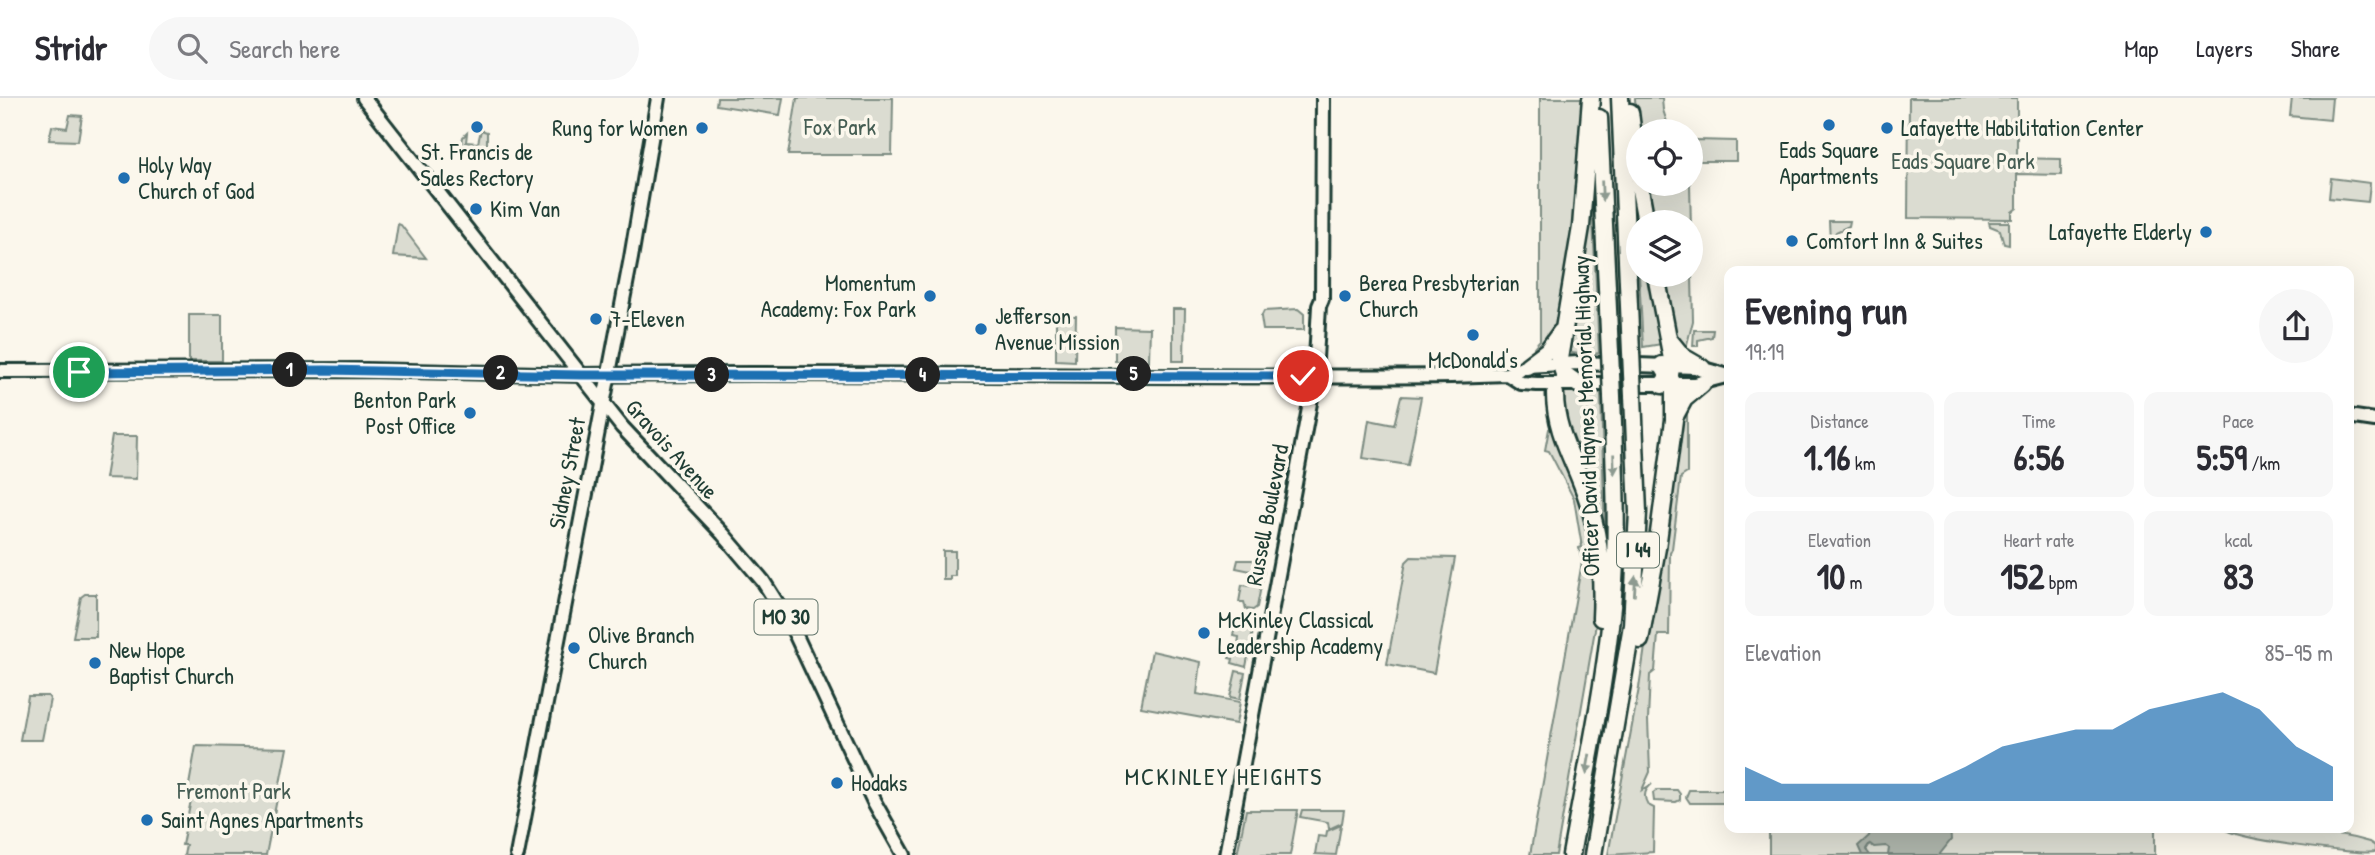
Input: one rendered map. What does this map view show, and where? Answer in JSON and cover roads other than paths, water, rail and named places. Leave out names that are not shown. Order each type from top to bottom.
[{"type":"highway","points":[[1591,98],[1584,197],[1558,379],[1559,428],[1588,501],[1599,553],[1600,697]]},
{"type":"highway","name":"Officer David Haynes Memorial Highway","points":[[1571,855],[1600,697],[1610,622],[1616,544],[1598,98]]},
{"type":"highway","name":"Officer David Haynes Memorial Highway","points":[[1593,855],[1632,625],[1637,549],[1620,98]]},
{"type":"highway","points":[[1628,98],[1631,119]]},
{"type":"highway","points":[[1620,702],[1629,682],[1645,615],[1659,539],[1674,420],[1668,375],[1669,339],[1658,287]]},
{"type":"highway","points":[[1527,366],[1548,350],[1564,327]]},
{"type":"highway","points":[[1669,339],[1702,376],[1684,400],[1674,420]]},
{"type":"highway","points":[[1558,379],[1578,384]]},
{"type":"main road","name":"Gravois Avenue","points":[[365,98],[602,402],[644,453],[731,543],[773,597],[801,645],[873,800],[904,855]]},
{"type":"main road","name":"Sidney Street","points":[[517,855],[659,98]]},
{"type":"main road","name":"Russell Boulevard","points":[[1315,98],[1315,299],[1319,306]]},
{"type":"main road","name":"Russell Boulevard","points":[[1226,855],[1315,376],[1319,306],[1322,299],[1323,98]]},
{"type":"main road","points":[[1507,374],[1521,383],[1558,379],[1578,363],[1668,375],[1724,376]]},
{"type":"main road","points":[[0,371],[335,370],[581,375],[1315,376],[1507,374],[1527,366],[1558,379]]},
{"type":"main road","points":[[1578,384],[1668,375],[1702,376]]},
{"type":"main road","points":[[2354,417],[2375,420]]},
{"type":"place","name":"Eads Square Apartments","points":[[1829,125]]},
{"type":"place","name":"St. Francis de Sales Rectory","points":[[477,127]]},
{"type":"place","name":"Rung for Women","points":[[702,128]]},
{"type":"place","name":"Lafayette Habilitation Center","points":[[1887,128]]},
{"type":"place","name":"Holy Way Church of God","points":[[124,178]]},
{"type":"place","name":"Kim Van","points":[[476,209]]},
{"type":"place","name":"Lafayette Elderly","points":[[2206,232]]},
{"type":"place","name":"Comfort Inn & Suites","points":[[1792,241]]},
{"type":"place","name":"Momentum Academy: Fox Park","points":[[930,296]]},
{"type":"place","name":"Berea Presbyterian Church","points":[[1345,296]]},
{"type":"place","name":"7-Eleven","points":[[596,319]]},
{"type":"place","name":"Jefferson Avenue Mission","points":[[981,329]]},
{"type":"place","name":"McDonald's","points":[[1473,335]]},
{"type":"place","name":"Benton Park Post Office","points":[[470,413]]},
{"type":"place","name":"McKinley Classical Leadership Academy","points":[[1204,633]]},
{"type":"place","name":"Olive Branch Church","points":[[574,648]]},
{"type":"place","name":"New Hope Baptist Church","points":[[95,663]]},
{"type":"place","name":"Hodaks","points":[[837,783]]},
{"type":"place","name":"Saint Agnes Apartments","points":[[147,820]]},
{"type":"district","name":"MCKINLEY HEIGHTS","points":[[1224,777]]},
{"type":"park label","name":"Fox Park","points":[[840,127]]},
{"type":"park label","name":"Eads Square Park","points":[[1963,161]]},
{"type":"park label","name":"Fremont Park","points":[[234,791]]}]
